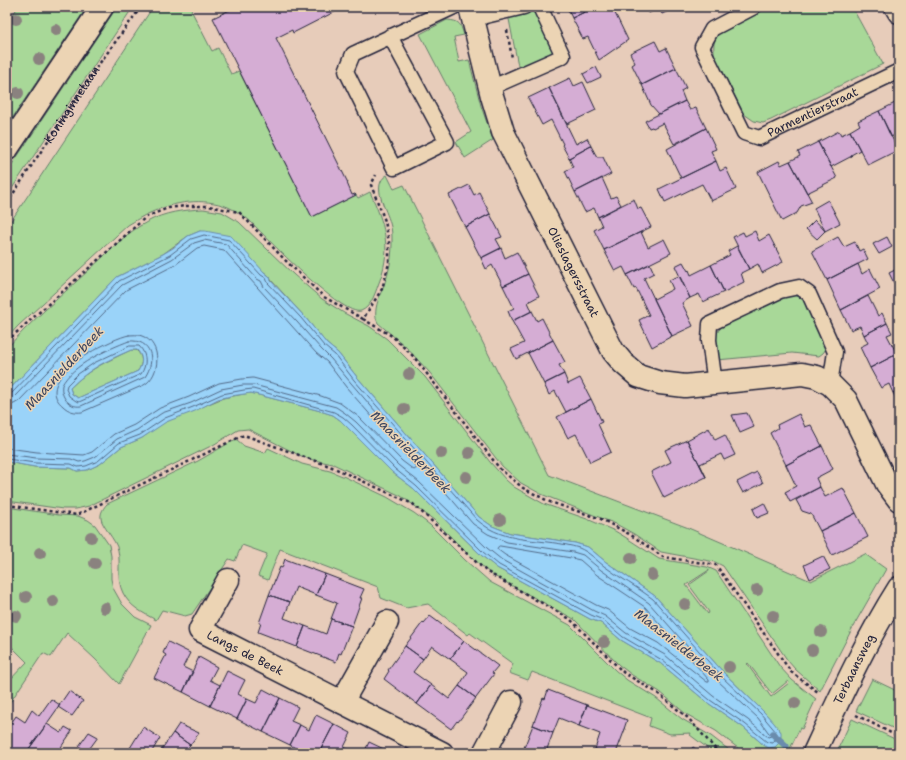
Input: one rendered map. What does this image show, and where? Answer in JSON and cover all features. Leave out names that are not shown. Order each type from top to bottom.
[{"type":"street","points":[[7,149],[102,7]]},
{"type":"street","points":[[896,7],[899,12]]},
{"type":"street","name":"Olieslagersstraat","points":[[472,13],[490,88],[503,132],[613,350],[623,363],[638,376],[660,383],[685,386],[802,374],[817,377],[830,384],[846,400],[887,484],[899,500]]},
{"type":"street","name":"Langs de Beek","points":[[228,580],[200,630],[442,753]]},
{"type":"street","name":"Terbaansweg","points":[[814,753],[885,609],[899,588]]},
{"type":"street","points":[[342,702],[387,622]]},
{"type":"street","points":[[484,753],[511,702]]},
{"type":"lane","points":[[390,36],[447,142],[394,168],[346,71],[353,54],[390,36],[454,7]]},
{"type":"lane","name":"Olieslagersstraat","points":[[472,13],[503,12],[524,7]]},
{"type":"lane","points":[[490,88],[563,56],[540,7]]},
{"type":"lane","name":"Parmentierstraat","points":[[754,7],[712,29],[702,48],[744,133],[759,138],[899,72]]},
{"type":"lane","points":[[715,384],[709,340],[710,324],[780,291],[799,287],[809,294],[835,352],[830,384]]},
{"type":"path","name":"Koninginnelaan","points":[[7,203],[94,71],[140,7]]},
{"type":"path","points":[[503,12],[516,76]]},
{"type":"path","points":[[363,319],[382,289],[389,263],[389,242],[385,221],[371,185],[385,152]]},
{"type":"path","points":[[7,341],[146,217],[168,208],[186,206],[208,206],[239,212],[286,261],[324,297],[392,336],[414,357],[500,469],[523,488],[550,502],[602,519],[631,535],[663,557],[716,565],[791,672],[836,706],[899,737]]},
{"type":"path","points":[[7,505],[77,515],[244,435],[332,467],[413,504],[487,572],[570,619],[624,673],[656,692],[688,718],[719,753]]},
{"type":"green space","points":[[18,7],[87,7],[7,126],[7,23]]},
{"type":"green space","points":[[117,7],[133,7],[7,196],[7,172]]},
{"type":"green space","points":[[153,7],[196,7],[191,10],[212,51],[218,48],[231,74],[239,71],[312,217],[356,195],[358,198],[370,192],[379,214],[385,235],[386,245],[384,268],[371,302],[365,309],[361,311],[351,309],[338,302],[304,274],[249,220],[236,211],[228,207],[208,202],[188,202],[159,209],[128,225],[18,326],[7,338],[7,227]]},
{"type":"green space","points":[[767,7],[852,7],[883,64],[771,120],[763,123],[754,121],[744,114],[715,57],[714,44],[718,34],[725,28]]},
{"type":"green space","points":[[533,9],[538,13],[555,52],[552,55],[519,71],[508,14]]},
{"type":"green space","points":[[447,20],[459,23],[464,35],[454,37],[459,62],[469,60],[481,106],[493,140],[465,158],[456,142],[471,132],[420,34]]},
{"type":"green space","points":[[387,175],[394,189],[404,185],[549,475],[686,527],[811,581],[865,554],[886,569],[854,625],[820,691],[788,661],[723,566],[715,562],[661,552],[616,524],[541,494],[521,483],[502,466],[430,373],[405,346],[378,323],[376,317],[377,305],[388,273],[392,250],[391,228],[380,191],[382,179]]},
{"type":"green space","points":[[203,209],[222,212],[239,222],[294,275],[322,299],[369,326],[387,339],[425,377],[490,462],[514,487],[544,504],[587,519],[615,531],[659,559],[707,567],[716,571],[780,667],[792,680],[816,699],[802,729],[800,728],[788,753],[743,752],[716,731],[686,714],[660,692],[632,675],[619,665],[574,619],[492,575],[469,555],[434,520],[401,496],[333,464],[309,459],[299,455],[248,429],[238,430],[213,445],[89,506],[76,509],[63,509],[7,501],[7,462],[35,467],[71,468],[77,471],[87,470],[100,464],[121,447],[142,438],[163,423],[223,398],[251,393],[317,410],[333,415],[340,420],[392,472],[413,488],[481,555],[497,568],[590,619],[601,623],[621,640],[660,663],[708,703],[743,727],[765,746],[781,732],[764,712],[725,674],[655,596],[606,562],[588,547],[575,543],[510,533],[492,526],[479,517],[357,377],[338,353],[327,344],[270,277],[200,231],[188,236],[163,254],[117,277],[7,392],[7,348],[47,308],[131,232],[147,222],[161,216],[174,212]],"holes":[[[709,570],[689,585],[709,612],[708,614],[686,585]],[[748,663],[772,694],[788,681],[789,683],[771,697],[747,664]]]},
{"type":"green space","points":[[791,294],[806,302],[826,349],[823,353],[819,356],[792,353],[717,360],[716,339],[722,326],[727,322]]},
{"type":"green space","points":[[131,350],[136,350],[141,357],[141,365],[138,371],[78,398],[72,394],[70,388],[84,375]]},
{"type":"green space","points":[[236,439],[244,446],[265,453],[268,448],[302,464],[330,471],[345,477],[387,497],[414,513],[430,525],[465,560],[490,582],[570,625],[627,680],[656,698],[682,719],[711,736],[733,753],[714,753],[690,735],[691,733],[670,734],[649,726],[651,718],[532,672],[528,680],[509,673],[513,664],[470,633],[468,635],[428,604],[406,608],[381,598],[378,587],[280,549],[268,580],[258,576],[267,554],[242,545],[235,561],[229,559],[192,614],[185,616],[162,610],[156,620],[142,612],[129,602],[121,588],[118,550],[102,521],[102,510],[107,504],[198,461]]},
{"type":"green space","points":[[7,507],[59,515],[78,516],[95,525],[109,545],[113,588],[122,604],[135,617],[151,625],[119,684],[67,633],[51,657],[43,653],[7,707],[7,683],[27,662],[7,642]]},
{"type":"green space","points":[[872,679],[899,692],[899,731],[856,711]]},
{"type":"green space","points":[[852,719],[899,741],[899,753],[836,753]]},
{"type":"water","points":[[200,231],[205,231],[231,236],[270,277],[271,281],[304,316],[327,344],[338,353],[357,377],[479,517],[492,526],[510,533],[575,543],[588,547],[606,562],[655,596],[725,674],[774,723],[781,732],[779,743],[775,747],[769,748],[765,746],[743,727],[708,703],[660,663],[621,640],[601,623],[590,619],[497,568],[481,555],[413,488],[392,472],[340,420],[333,415],[251,393],[218,399],[195,411],[166,422],[142,438],[121,447],[100,464],[87,470],[77,471],[71,468],[35,467],[7,462],[7,392],[117,277],[163,254],[188,236]],"holes":[[[131,350],[137,350],[142,360],[138,371],[78,398],[72,394],[70,388],[91,370]]]},
{"type":"building","points":[[236,7],[344,7],[293,33],[292,30],[276,38],[348,183],[352,195],[356,195],[312,217],[213,18]]},
{"type":"building","points":[[567,7],[595,7],[572,18]]},
{"type":"building","points":[[595,7],[612,7],[628,40],[599,60],[588,37],[583,39],[572,18]]},
{"type":"building","points":[[646,7],[677,7],[662,14],[659,8],[649,13]]},
{"type":"building","points":[[655,41],[660,51],[666,48],[676,68],[642,85],[632,65],[635,63],[630,53]]},
{"type":"building","points":[[596,67],[601,77],[588,83],[583,74]]},
{"type":"building","points":[[676,68],[686,88],[681,91],[685,101],[659,114],[651,105],[642,85]]},
{"type":"building","points":[[570,78],[574,86],[583,82],[596,110],[567,124],[549,88]]},
{"type":"building","points":[[549,88],[576,144],[587,138],[591,146],[569,158],[551,120],[542,125],[528,98]]},
{"type":"building","points":[[685,101],[690,110],[696,108],[706,128],[674,144],[663,123],[653,128],[649,128],[645,121]]},
{"type":"building","points":[[899,101],[899,133],[891,137],[879,111]]},
{"type":"building","points":[[879,111],[898,150],[868,165],[850,131],[860,125],[858,121]]},
{"type":"building","points":[[706,128],[716,149],[711,151],[716,161],[681,178],[667,149]]},
{"type":"building","points":[[839,131],[841,135],[850,131],[860,150],[831,167],[818,142]]},
{"type":"building","points":[[818,142],[837,178],[807,193],[790,161],[800,156],[798,152]]},
{"type":"building","points":[[591,146],[597,157],[603,157],[611,174],[575,192],[565,171],[573,167],[569,158]]},
{"type":"building","points":[[716,161],[720,171],[726,168],[736,189],[711,201],[702,184],[665,202],[659,189]]},
{"type":"building","points":[[779,161],[781,165],[790,161],[812,202],[801,206],[797,213],[782,221],[758,172]]},
{"type":"building","points":[[602,178],[611,198],[616,196],[621,205],[598,217],[594,208],[585,212],[575,192]]},
{"type":"building","points":[[469,185],[474,195],[479,192],[490,214],[465,227],[449,195]]},
{"type":"building","points":[[634,199],[638,209],[641,208],[651,227],[604,250],[594,230],[602,226],[598,217]]},
{"type":"building","points":[[828,200],[840,223],[825,231],[814,208]]},
{"type":"building","points":[[490,214],[502,237],[496,239],[501,248],[481,258],[465,227]]},
{"type":"building","points":[[815,220],[825,231],[817,239],[806,229]]},
{"type":"building","points":[[755,231],[759,241],[769,235],[783,262],[762,273],[758,264],[749,269],[733,237],[743,232],[745,236]]},
{"type":"building","points":[[641,232],[648,247],[664,239],[671,253],[627,275],[623,267],[615,271],[604,250]]},
{"type":"building","points":[[838,237],[844,247],[855,242],[859,251],[863,249],[868,259],[827,280],[812,251]]},
{"type":"building","points":[[887,237],[892,247],[879,254],[873,244]]},
{"type":"building","points":[[737,246],[749,269],[741,273],[744,282],[724,292],[711,265],[730,255],[728,251]]},
{"type":"building","points":[[501,248],[505,258],[517,252],[528,274],[503,286],[492,265],[486,269],[481,258]]},
{"type":"building","points":[[683,262],[691,275],[711,265],[724,292],[703,302],[699,294],[690,298],[675,266]]},
{"type":"building","points":[[650,264],[654,273],[644,278],[672,336],[652,347],[639,320],[649,315],[636,288],[634,289],[627,275]]},
{"type":"building","points":[[858,264],[862,274],[870,269],[880,289],[841,310],[827,280]]},
{"type":"building","points":[[899,268],[899,280],[894,283],[889,273]]},
{"type":"building","points":[[528,274],[539,296],[528,302],[532,311],[512,321],[508,311],[514,308],[503,286]]},
{"type":"building","points":[[679,276],[690,298],[682,303],[693,326],[672,336],[654,299],[673,289],[669,280]]},
{"type":"building","points":[[868,296],[878,316],[882,313],[887,323],[864,335],[860,326],[851,330],[841,310]]},
{"type":"building","points":[[532,311],[537,321],[542,318],[553,340],[516,359],[511,349],[524,343],[512,321]]},
{"type":"building","points":[[887,323],[892,333],[887,335],[897,354],[870,368],[860,347],[868,343],[864,335]]},
{"type":"building","points":[[553,340],[565,362],[559,365],[564,374],[544,384],[528,353]]},
{"type":"building","points":[[897,354],[899,358],[899,389],[893,393],[889,384],[881,388],[870,368]]},
{"type":"building","points":[[564,374],[568,384],[580,378],[591,399],[566,412],[555,391],[549,395],[544,384]]},
{"type":"building","points":[[899,389],[899,401],[898,402],[893,393]]},
{"type":"building","points":[[591,399],[602,422],[598,424],[611,452],[590,462],[576,434],[568,438],[557,417]]},
{"type":"building","points":[[747,413],[754,427],[740,433],[732,415]]},
{"type":"building","points":[[799,414],[805,427],[811,425],[822,446],[786,465],[770,433],[778,428],[777,425]]},
{"type":"building","points":[[709,428],[715,440],[725,435],[735,455],[724,460],[721,454],[700,464],[706,477],[687,440]]},
{"type":"building","points":[[687,440],[706,477],[664,498],[651,472],[671,462],[665,450]]},
{"type":"building","points":[[822,446],[833,469],[816,478],[820,487],[790,502],[785,492],[796,486],[786,465]]},
{"type":"building","points":[[757,472],[763,483],[743,493],[737,482]]},
{"type":"building","points":[[820,487],[825,497],[843,488],[856,513],[820,531],[811,514],[802,511],[796,500]]},
{"type":"building","points":[[764,503],[769,513],[757,518],[753,509]]},
{"type":"building","points":[[856,513],[868,537],[832,555],[820,531]]},
{"type":"building","points":[[823,556],[830,569],[810,579],[804,565]]},
{"type":"building","points":[[285,559],[325,574],[316,595],[296,587],[290,602],[269,595],[280,567],[282,568]]},
{"type":"building","points":[[325,574],[364,589],[352,626],[331,619],[337,603],[316,595]]},
{"type":"building","points":[[269,595],[290,602],[284,618],[305,626],[297,647],[258,632],[261,623],[259,623]]},
{"type":"building","points":[[430,616],[464,641],[450,659],[432,646],[423,659],[405,646],[423,622],[424,623]]},
{"type":"building","points":[[331,619],[352,626],[341,654],[339,653],[336,662],[297,647],[305,626],[326,634]]},
{"type":"building","points":[[464,641],[498,666],[492,673],[494,674],[476,698],[459,686],[468,672],[450,659]]},
{"type":"building","points":[[168,642],[190,653],[183,667],[193,672],[183,692],[154,678],[166,655],[163,653]]},
{"type":"building","points":[[405,646],[423,659],[413,672],[431,685],[417,704],[384,679],[389,671],[388,670]]},
{"type":"building","points":[[199,657],[217,667],[210,680],[220,685],[210,706],[183,692]]},
{"type":"building","points":[[227,671],[245,680],[238,694],[247,699],[237,719],[210,706]]},
{"type":"building","points":[[431,685],[449,699],[459,686],[476,698],[451,729],[417,704]]},
{"type":"building","points":[[263,689],[280,698],[263,732],[237,719],[247,699],[256,703]]},
{"type":"building","points":[[548,690],[587,705],[579,726],[559,718],[553,733],[533,725],[543,698],[545,699]]},
{"type":"building","points":[[69,691],[83,701],[72,716],[58,707]]},
{"type":"building","points":[[280,698],[298,707],[291,721],[300,725],[290,745],[263,732]]},
{"type":"building","points":[[51,699],[60,705],[26,753],[17,753],[7,746],[7,729],[16,716],[25,722],[32,710],[39,716]]},
{"type":"building","points":[[587,705],[627,720],[616,753],[604,753],[595,749],[600,734],[579,726]]},
{"type":"building","points":[[316,715],[334,724],[319,753],[305,753],[290,745],[300,725],[309,730]]},
{"type":"building","points":[[47,724],[61,733],[65,727],[72,731],[57,753],[26,753]]},
{"type":"building","points":[[179,724],[199,733],[190,745],[173,733]]},
{"type":"building","points":[[334,724],[351,733],[344,747],[353,753],[319,753]]},
{"type":"building","points":[[533,725],[553,733],[547,749],[559,753],[522,753]]},
{"type":"building","points":[[143,727],[160,738],[151,753],[137,753],[130,748]]},
{"type":"building","points":[[89,732],[98,737],[87,752],[79,746]]},
{"type":"building","points":[[173,733],[190,745],[184,753],[159,753]]},
{"type":"building","points":[[369,742],[388,751],[387,753],[364,753]]},
{"type":"building","points":[[693,747],[702,753],[688,753]]},
{"type":"building","points":[[130,748],[137,753],[127,753]]},
{"type":"waterway","name":"Maasnielderbeek","points":[[773,734],[786,746]]}]
